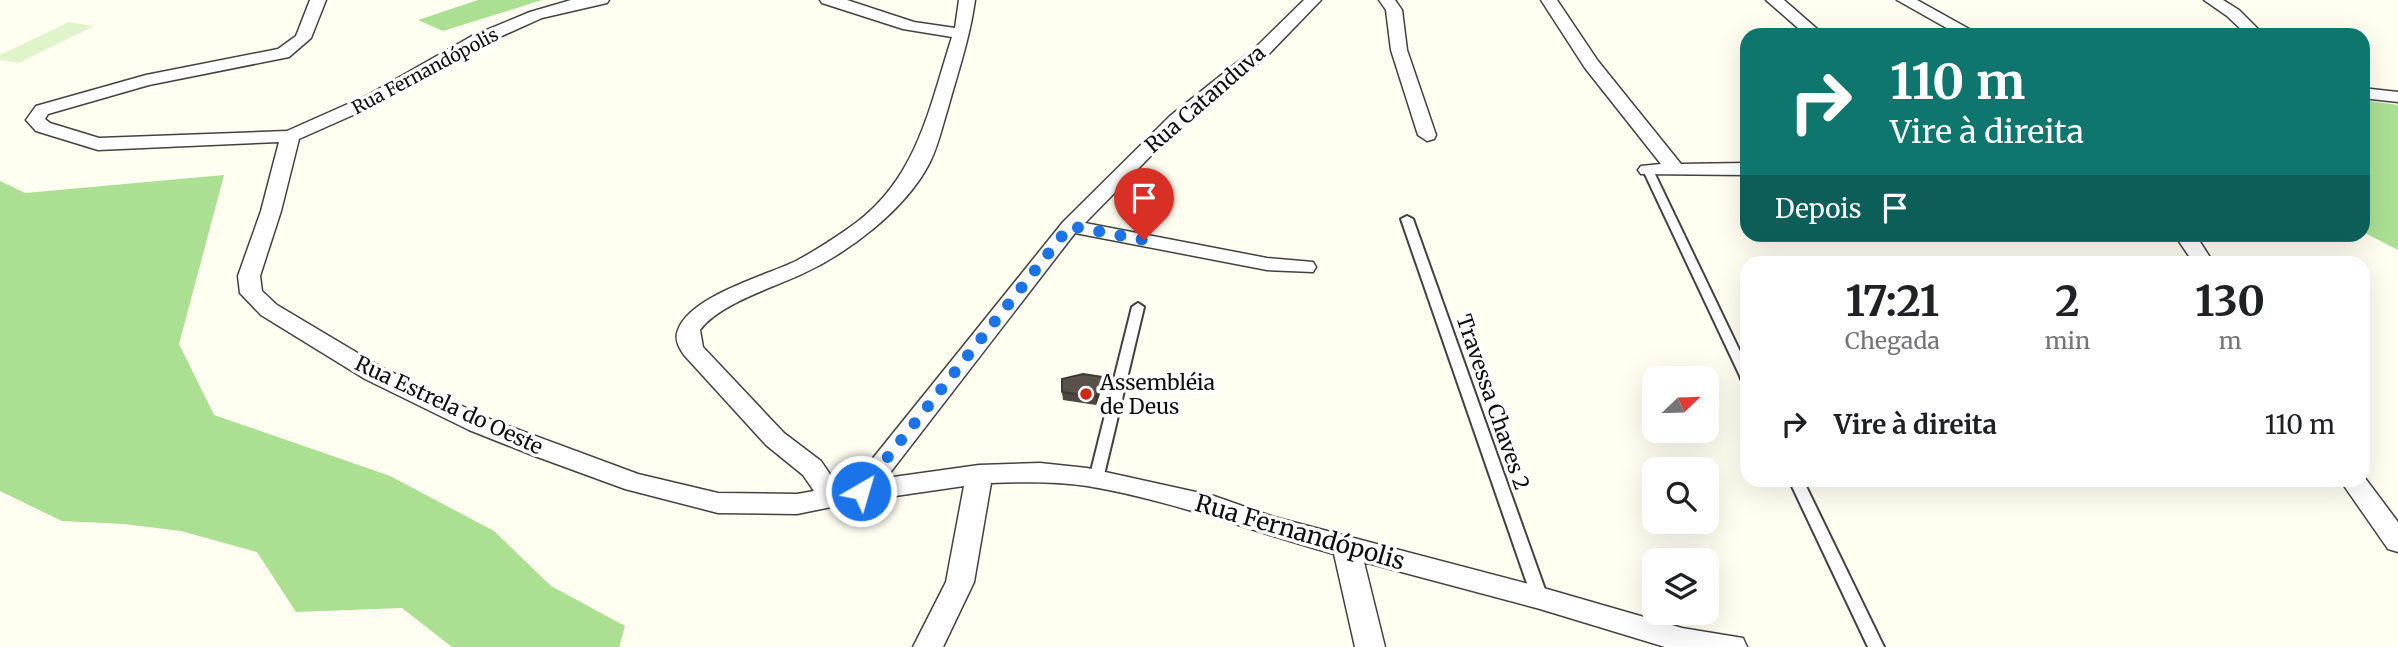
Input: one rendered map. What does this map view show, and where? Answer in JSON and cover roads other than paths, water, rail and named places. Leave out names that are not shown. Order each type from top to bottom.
[{"type":"street","points":[[290,136],[98,144],[43,127],[35,120],[43,110],[146,80],[283,52],[303,38],[318,0]]},
{"type":"street","name":"Rua Fernandópolis","points":[[290,136],[374,99],[428,66],[490,35],[536,15],[601,0]]},
{"type":"street","points":[[828,0],[904,26],[935,33],[962,33]]},
{"type":"street","points":[[832,498],[812,468],[775,439],[692,349],[688,339],[689,330],[697,319],[712,307],[804,265],[856,233],[887,205],[919,164],[962,33],[967,0]]},
{"type":"street","name":"Rua Catanduva","points":[[861,491],[1070,226],[1176,120],[1260,53],[1313,0]]},
{"type":"street","points":[[1387,0],[1394,10],[1399,50],[1427,135]]},
{"type":"street","points":[[1549,0],[1591,64],[1676,170]]},
{"type":"street","points":[[1774,0],[1808,28]]},
{"type":"street","points":[[1905,0],[1959,28]]},
{"type":"street","points":[[2212,0],[2234,13],[2249,28]]},
{"type":"street","points":[[2370,94],[2398,97]]},
{"type":"street","name":"Rua Estrela do Oeste","points":[[290,136],[271,211],[248,276],[251,293],[269,310],[373,373],[478,424],[634,482],[718,503],[797,504],[861,491]]},
{"type":"street","points":[[1648,170],[1740,169]]},
{"type":"street","points":[[1070,226],[1266,264],[1305,267]]},
{"type":"street","name":"Rua Fernandópolis","points":[[861,491],[979,474],[1040,472],[1096,479],[1214,506],[1269,526],[1540,598],[1682,640],[1732,647]]},
{"type":"street","points":[[928,647],[960,582],[979,474]]},
{"type":"street","points":[[2358,487],[2398,542]]},
{"type":"street","points":[[1346,546],[1370,647]]},
{"type":"lane","points":[[1648,170],[1740,363]]},
{"type":"lane","name":"Travessa Chaves 2","points":[[1406,219],[1540,598]]},
{"type":"lane","points":[[1096,479],[1138,307]]},
{"type":"lane","points":[[1799,487],[1876,647]]},
{"type":"place","name":"Assembléia de Deus","points":[[1086,394]]}]
